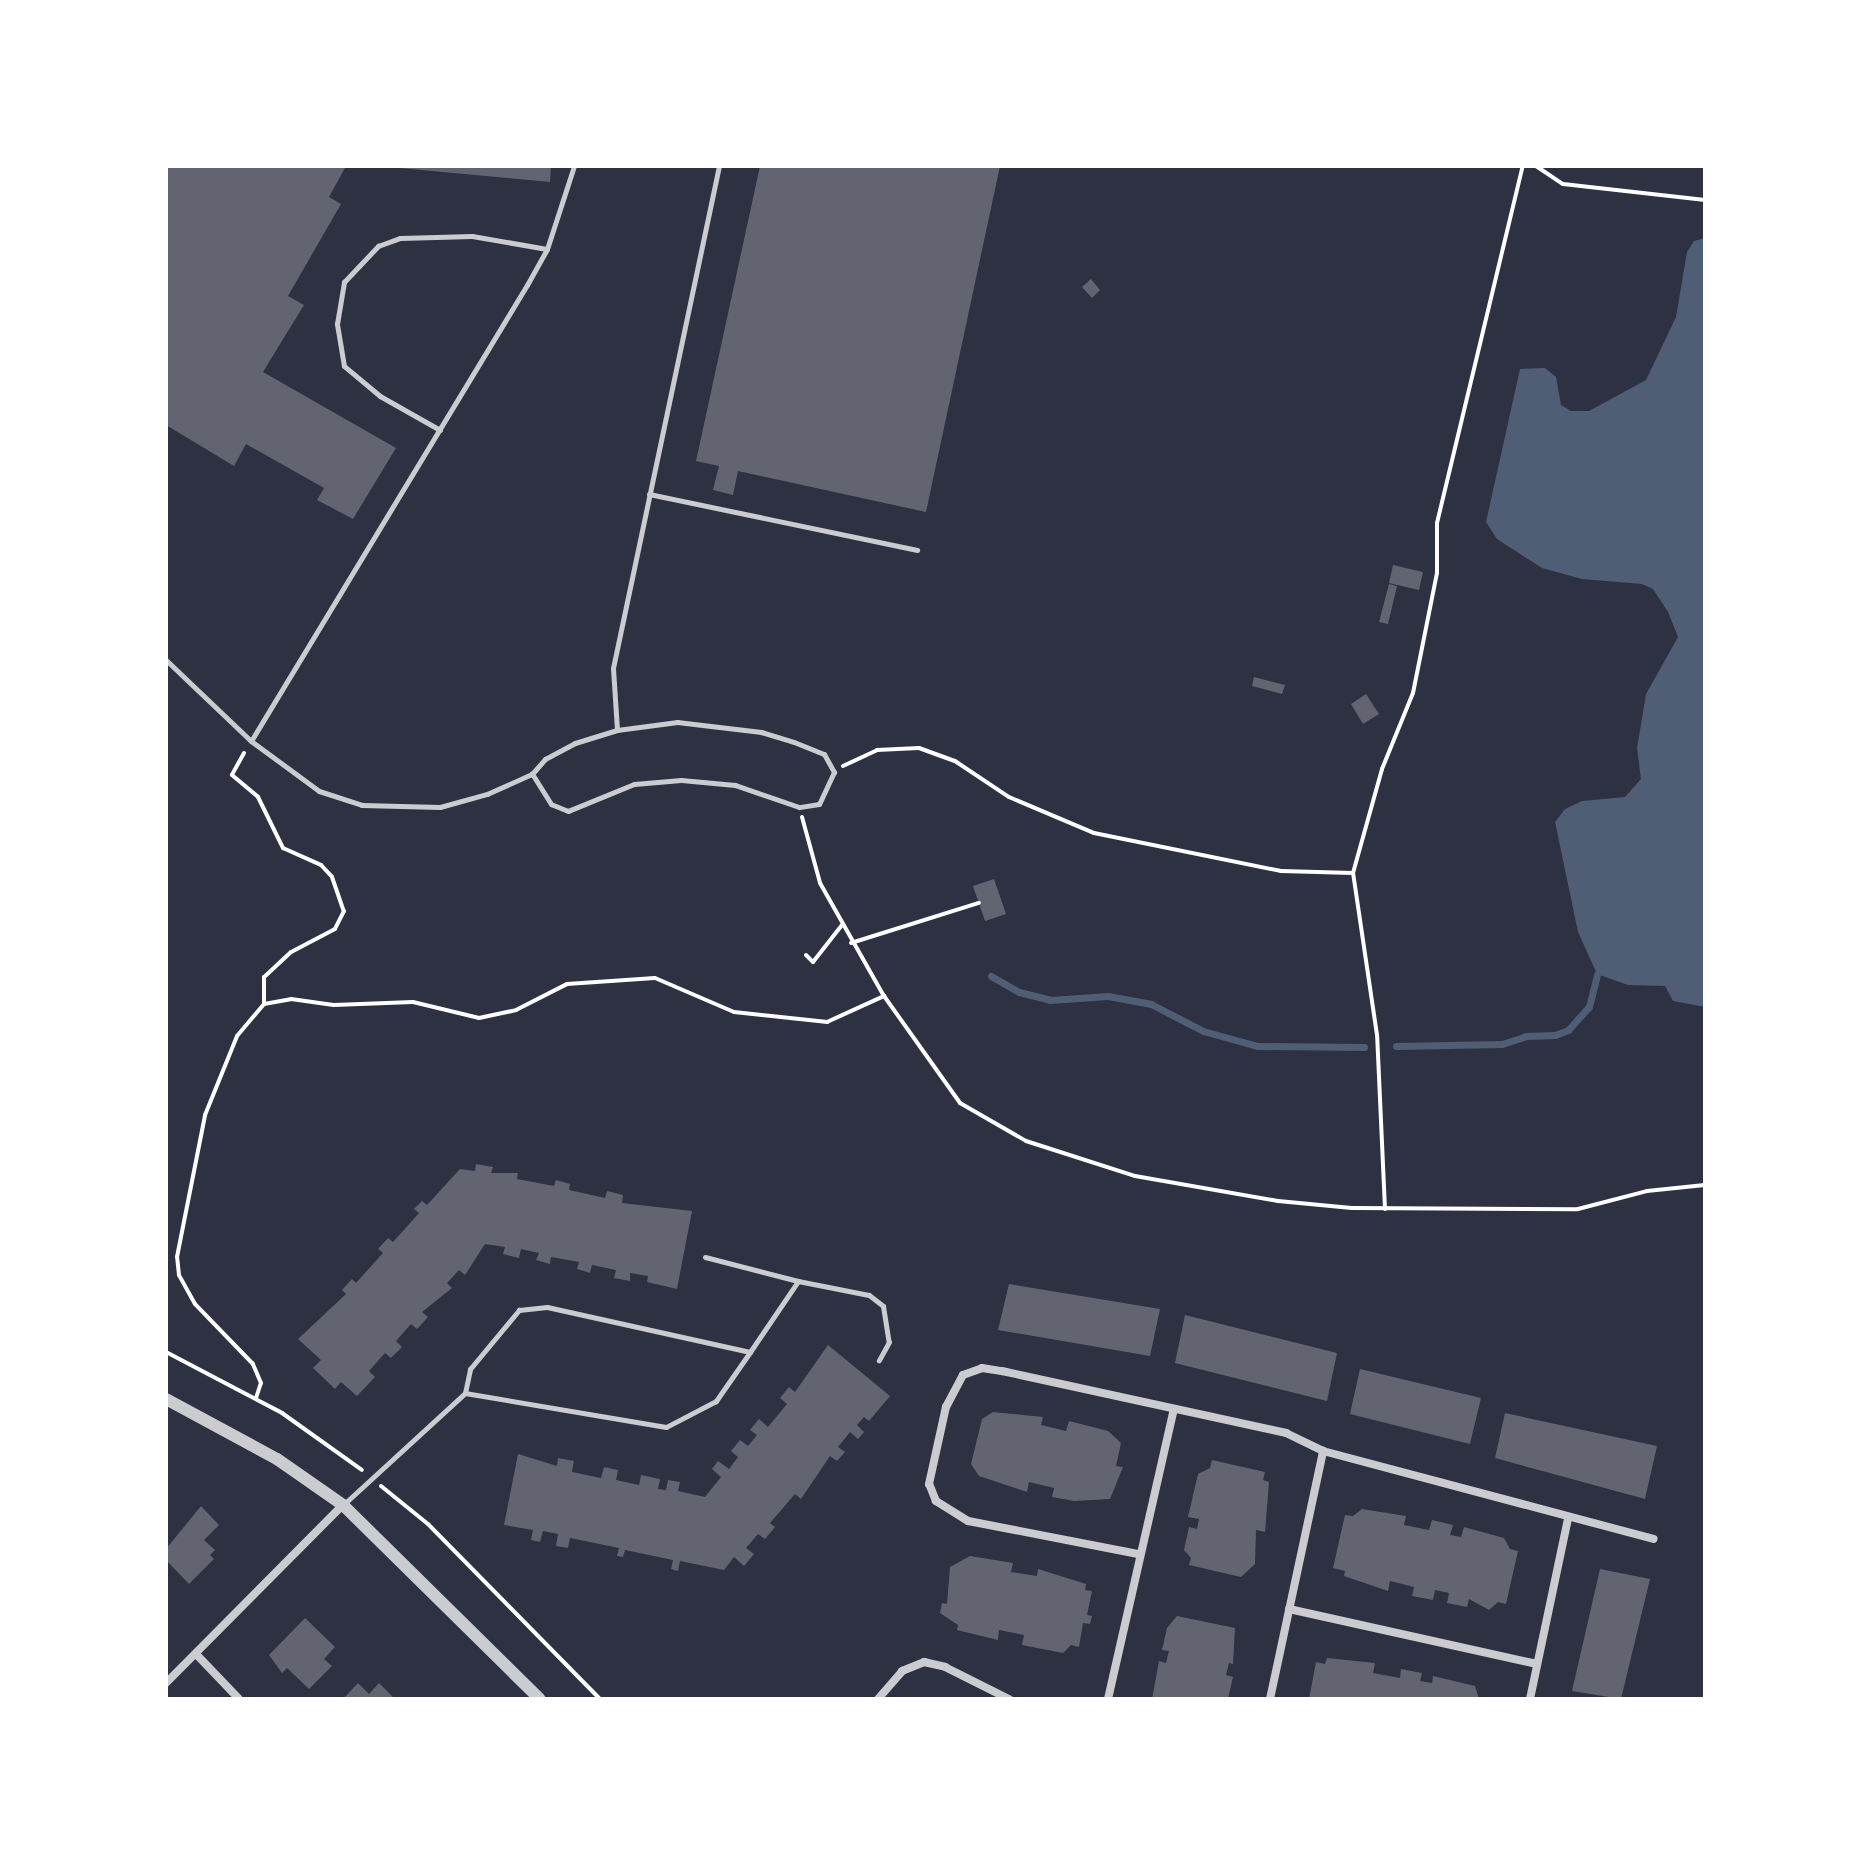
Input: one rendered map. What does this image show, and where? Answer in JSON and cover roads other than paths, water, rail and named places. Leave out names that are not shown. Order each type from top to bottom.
[{"type":"street","points":[[1138,1554],[968,1521],[936,1501],[929,1484],[946,1407],[963,1375],[982,1368],[1002,1371],[1286,1433],[1323,1451],[1568,1519],[1653,1539]]},
{"type":"street","points":[[166,1399],[251,1443],[343,1505],[540,1699]]},
{"type":"street","points":[[1108,1699],[1138,1554],[1174,1409]]},
{"type":"street","points":[[1270,1699],[1323,1451]]},
{"type":"street","points":[[166,1683],[343,1505]]},
{"type":"street","points":[[1530,1699],[1568,1519]]},
{"type":"street","points":[[1289,1609],[1537,1664]]},
{"type":"street","points":[[196,1654],[239,1699]]},
{"type":"street","points":[[878,1699],[902,1671],[924,1662],[945,1667],[1009,1699]]},
{"type":"lane","points":[[251,741],[547,249],[574,166]]},
{"type":"lane","points":[[617,730],[613,668],[719,166]]},
{"type":"lane","points":[[440,430],[380,396],[344,366],[337,324],[344,282],[369,253],[400,238],[472,236],[547,249]]},
{"type":"lane","points":[[649,494],[917,550]]},
{"type":"lane","points":[[166,660],[251,741],[319,791],[387,808],[440,807],[487,794],[532,774],[545,759],[617,730],[677,722],[761,732],[824,754],[834,772],[819,804],[799,807],[735,785],[681,780],[634,784],[568,811],[551,804],[532,774]]},
{"type":"lane","points":[[705,1257],[869,1295],[883,1306],[891,1327],[879,1360]]},
{"type":"lane","points":[[465,1393],[666,1427],[716,1401],[798,1281]]},
{"type":"lane","points":[[343,1505],[465,1393],[470,1369],[519,1310],[547,1307],[750,1352]]},
{"type":"water","points":[[1705,238],[1705,1007],[1673,1001],[1665,986],[1628,985],[1597,974],[1578,932],[1555,822],[1565,809],[1582,801],[1625,797],[1641,779],[1637,748],[1646,694],[1678,637],[1668,612],[1653,589],[1642,584],[1582,579],[1542,568],[1497,539],[1486,522],[1520,369],[1545,368],[1556,377],[1561,405],[1571,411],[1589,411],[1646,380],[1676,317],[1687,252],[1694,241]]},
{"type":"waterway","points":[[1396,1046],[1502,1044],[1526,1036],[1555,1035],[1568,1030],[1589,1007],[1597,974]]},
{"type":"waterway","points":[[991,976],[1019,992],[1050,1000],[1108,996],[1151,1004],[1203,1031],[1257,1046],[1364,1047]]}]
